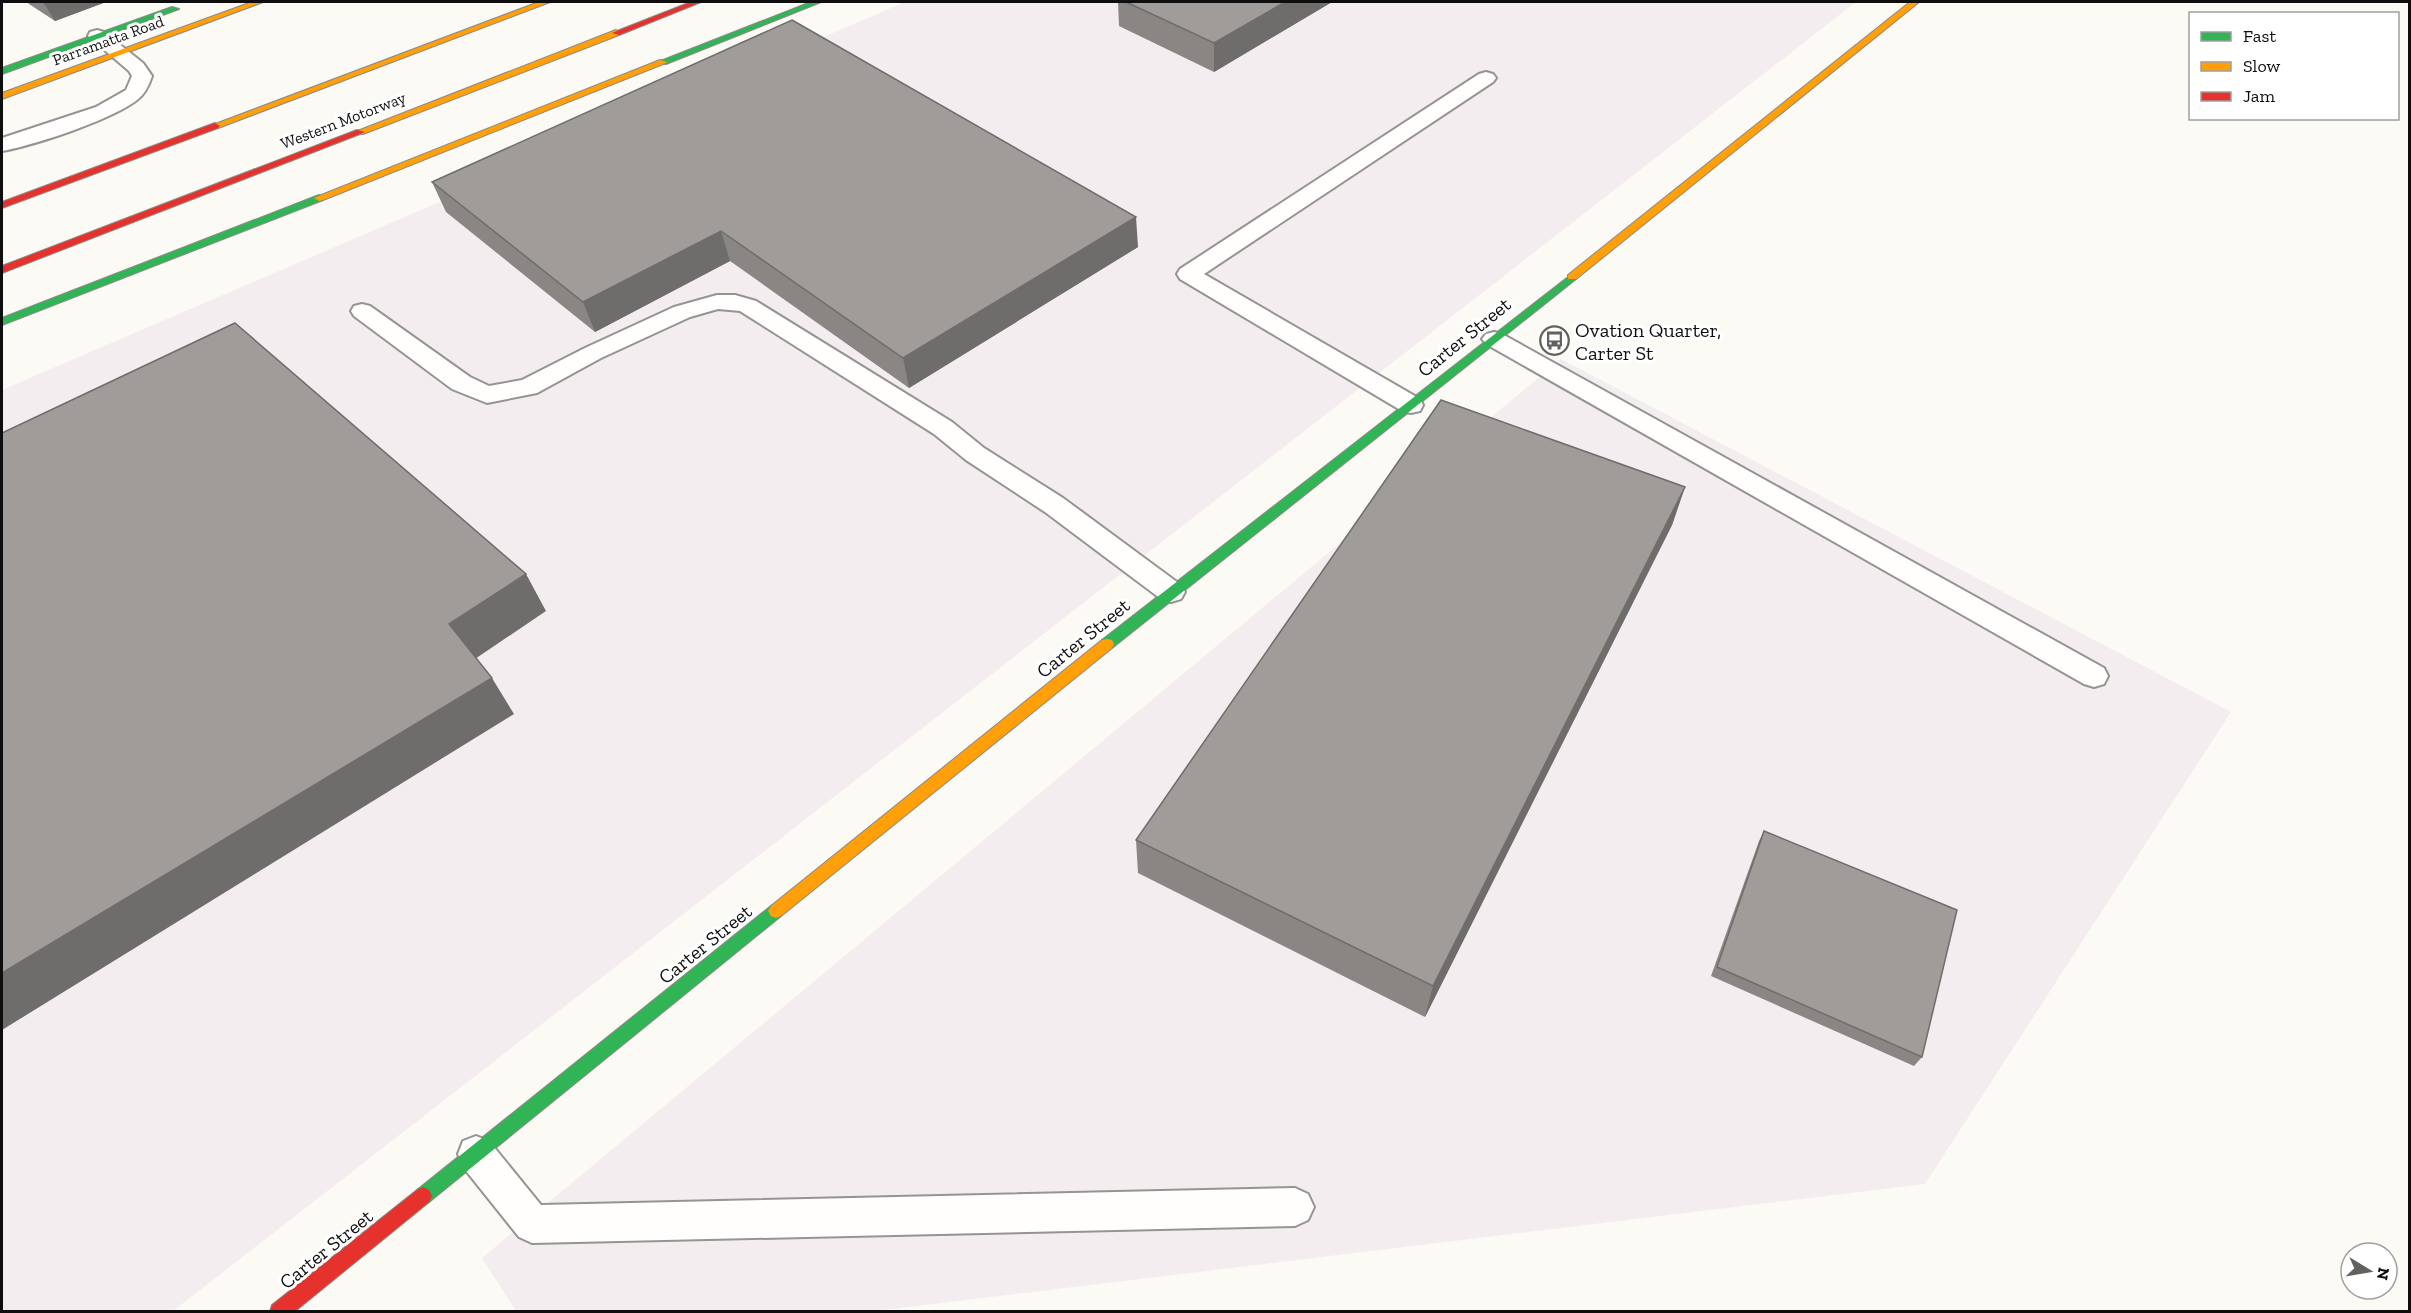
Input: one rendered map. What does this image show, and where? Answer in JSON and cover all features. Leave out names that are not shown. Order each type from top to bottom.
[{"type":"main road","name":"Parramatta Road","points":[[2,96],[259,2]]},
{"type":"main road","points":[[2,205],[546,2]]},
{"type":"main road","name":"Western Motorway","points":[[2,270],[697,2]]},
{"type":"main road","points":[[2,322],[817,2]]},
{"type":"main road","name":"Carter Street","points":[[279,1311],[1171,592],[1411,405],[1915,2]]},
{"type":"main road","name":"Parramatta Road","points":[[2,71],[184,5]]},
{"type":"lane","points":[[2,144],[100,112],[130,96],[139,86],[142,76],[136,67],[97,36]]},
{"type":"lane","points":[[1411,405],[1188,274],[1486,78]]},
{"type":"lane","points":[[362,311],[461,383],[487,395],[528,387],[593,353],[682,312],[717,302],[735,302],[748,306],[942,428],[975,453],[1054,505],[1171,592]]},
{"type":"lane","points":[[1494,339],[2094,676]]},
{"type":"lane","points":[[476,1154],[532,1224],[1295,1207]]},
{"type":"shaded area","points":[[905,2],[1856,2],[173,1311],[2,1311],[2,390]]},
{"type":"shaded area","points":[[1561,359],[2231,712],[1925,1184],[868,1312],[516,1311],[482,1258]]},
{"type":"building","points":[[1126,2],[1285,2],[1214,43]]},
{"type":"building","points":[[792,20],[1136,217],[903,358],[721,231],[583,302],[432,182]]},
{"type":"building","points":[[235,323],[526,574],[449,624],[492,678],[2,973],[2,433]]},
{"type":"building","points":[[1441,400],[1685,487],[1433,986],[1136,840]]},
{"type":"building","points":[[1764,831],[1957,910],[1922,1057],[1717,967]]},
{"type":"traffic: fast","points":[[663,62],[817,2]]},
{"type":"traffic: fast","points":[[2,71],[175,9]]},
{"type":"traffic: fast","points":[[2,322],[319,198]]},
{"type":"traffic: fast","points":[[1107,644],[1572,277]]},
{"type":"traffic: fast","points":[[423,1196],[776,911]]},
{"type":"traffic: slow","points":[[2,96],[259,2]]},
{"type":"traffic: slow","points":[[215,126],[546,2]]},
{"type":"traffic: slow","points":[[1572,277],[1915,2]]},
{"type":"traffic: slow","points":[[360,132],[616,33]]},
{"type":"traffic: slow","points":[[319,198],[663,62]]},
{"type":"traffic: slow","points":[[776,911],[1107,644]]},
{"type":"traffic: jam","points":[[616,33],[697,2]]},
{"type":"traffic: jam","points":[[2,205],[215,126]]},
{"type":"traffic: jam","points":[[2,270],[360,132]]},
{"type":"traffic: jam","points":[[279,1312],[423,1196]]},
{"type":"place","name":"Ovation Quarter, Carter St","points":[[1554,341]]}]
